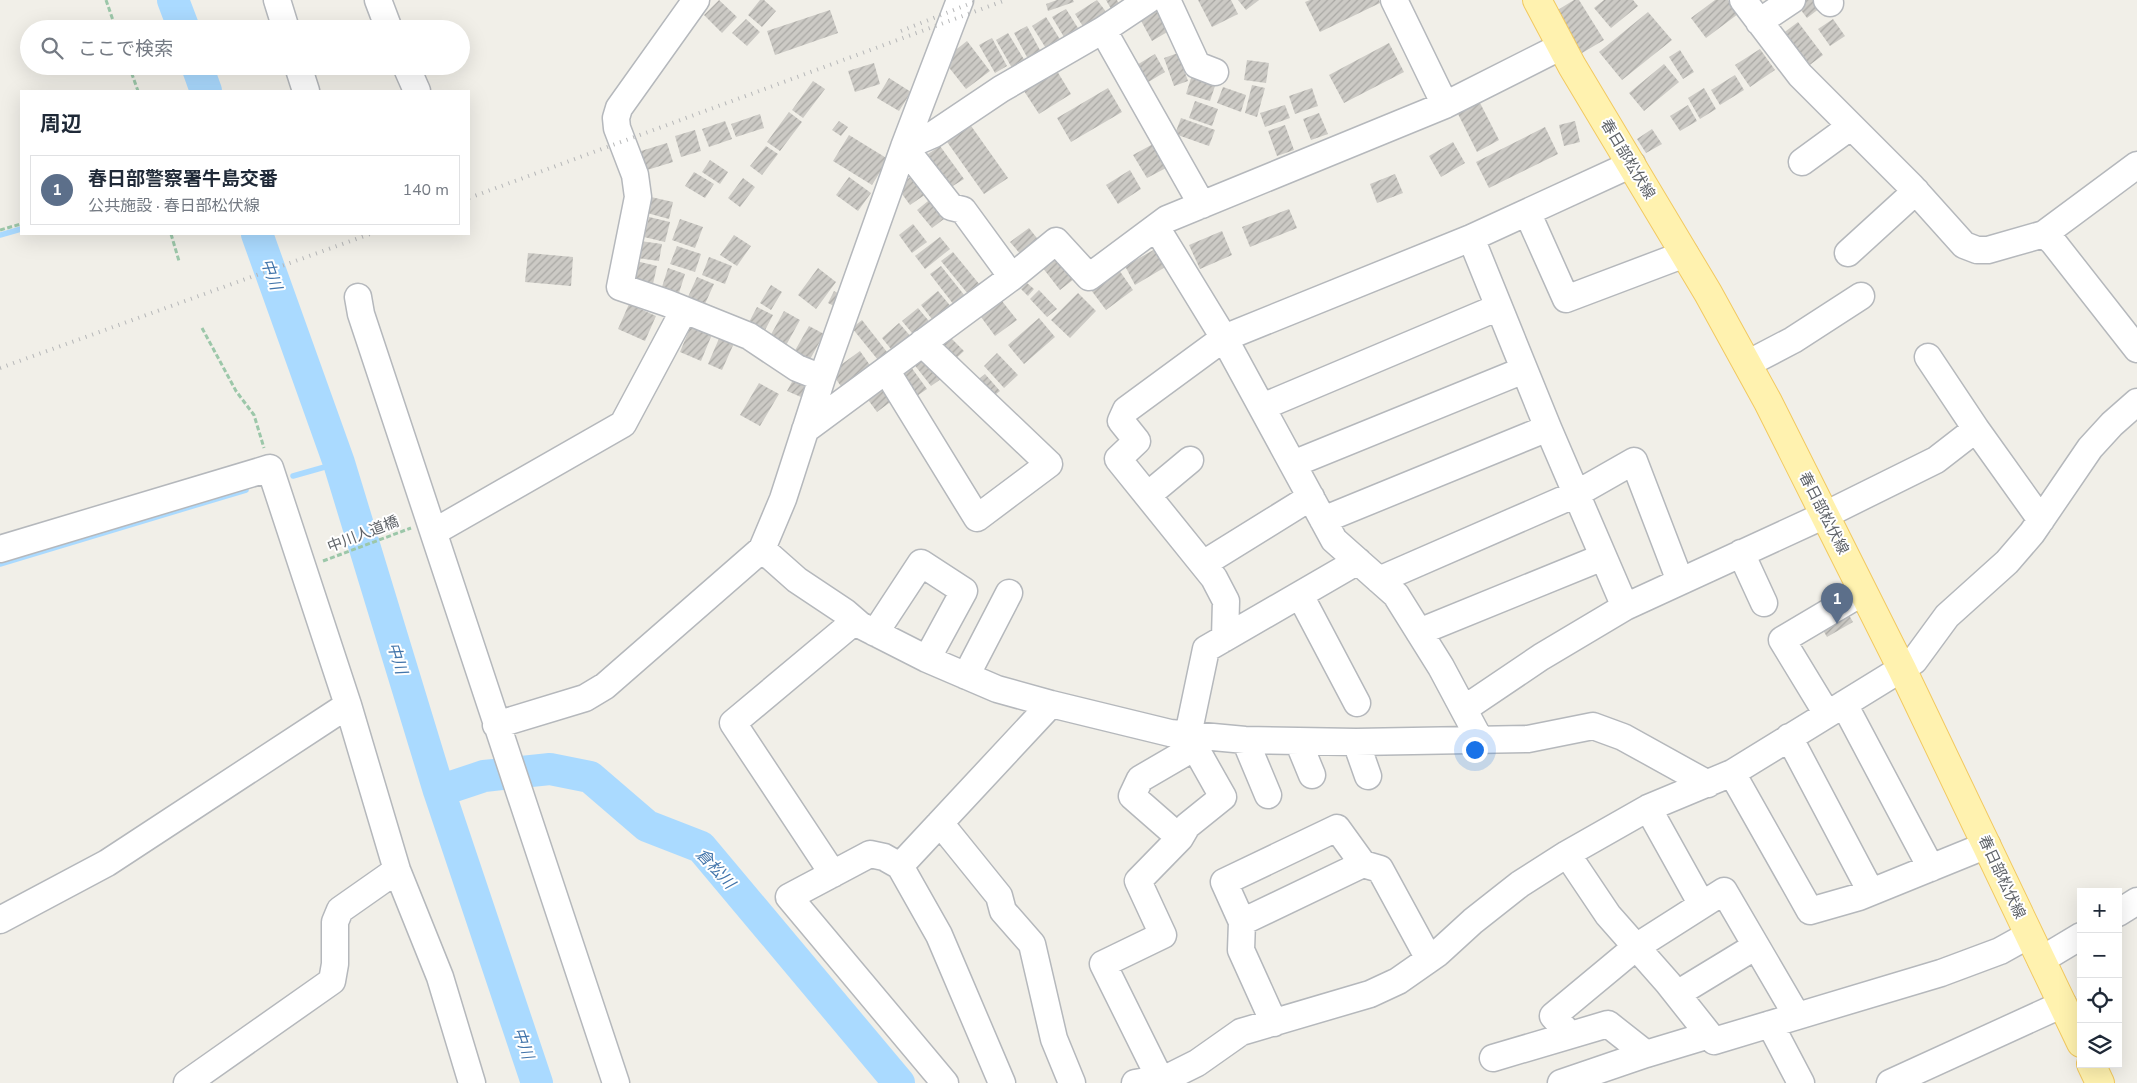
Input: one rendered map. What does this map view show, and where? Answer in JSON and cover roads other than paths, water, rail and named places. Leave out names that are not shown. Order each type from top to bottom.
[{"type":"main road","name":"春日部松伏線","points":[[1538,0],[1562,46],[1685,254],[1746,364],[1825,515],[1902,668],[2077,1034]]},
{"type":"main road","points":[[2093,1068],[2100,1083]]},
{"type":"street","points":[[276,0],[283,20]]},
{"type":"street","points":[[378,0],[386,20]]},
{"type":"street","points":[[696,0],[619,108],[616,118],[617,128],[635,175],[638,197],[620,287],[749,336],[798,368],[822,378]]},
{"type":"street","points":[[500,736],[585,698],[604,686],[762,549],[783,499],[822,378],[904,147],[960,0]]},
{"type":"street","points":[[904,147],[934,134],[1001,89],[1103,30],[1148,0]]},
{"type":"street","points":[[1167,0],[1197,65],[1215,72]]},
{"type":"street","points":[[1394,0],[1446,105]]},
{"type":"street","points":[[1743,0],[1800,75],[1916,191],[1964,245],[1977,250],[1988,250],[2044,234],[2137,165]]},
{"type":"street","points":[[1759,22],[1792,0]]},
{"type":"street","points":[[1103,30],[1202,205]]},
{"type":"street","points":[[805,430],[1012,277],[1056,241],[1088,277],[1167,219],[1446,105],[1562,46]]},
{"type":"street","points":[[301,75],[306,90]]},
{"type":"street","points":[[410,75],[417,90]]},
{"type":"street","points":[[1802,162],[1850,127]]},
{"type":"street","points":[[904,147],[951,207],[963,210],[1012,277]]},
{"type":"street","points":[[1225,638],[1226,601],[1214,578],[1118,459],[1136,441],[1121,420],[1126,410],[1224,338],[1528,214],[1632,164]]},
{"type":"street","points":[[1848,253],[1916,191]]},
{"type":"street","points":[[1528,214],[1566,299],[1685,254]]},
{"type":"street","points":[[1156,227],[1224,338],[1334,540],[1396,595],[1464,709],[1480,740]]},
{"type":"street","points":[[2044,234],[2053,242],[2137,349]]},
{"type":"street","points":[[1471,238],[1548,428],[1625,606]]},
{"type":"street","points":[[1746,364],[1793,340],[1861,296]]},
{"type":"street","points":[[358,297],[361,314],[616,1083]]},
{"type":"street","points":[[1262,407],[1498,307]]},
{"type":"street","points":[[432,526],[623,424],[684,310]]},
{"type":"street","points":[[886,370],[977,518],[1049,464],[922,343]]},
{"type":"street","points":[[1928,357],[1976,429],[2042,520]]},
{"type":"street","points":[[1293,464],[1524,370]]},
{"type":"street","points":[[1358,561],[1206,649],[1191,741],[1223,797],[1188,826],[1180,838],[1138,881],[1164,935],[1103,964],[1147,1081],[1168,1077],[1197,1063],[1241,1032],[1370,994],[1398,981],[1429,959],[1520,884],[1567,854],[1648,808],[1732,773],[1914,661],[1947,616],[2007,562],[2042,520],[2090,448],[2112,424],[2137,402]]},
{"type":"street","points":[[1324,520],[1548,428]]},
{"type":"street","points":[[1464,709],[1541,657],[1625,606],[1825,515],[1936,460],[1976,429]]},
{"type":"street","points":[[1148,495],[1190,460]]},
{"type":"street","points":[[1379,580],[1576,494],[1634,461],[1680,581]]},
{"type":"street","points":[[0,549],[270,468],[348,704],[397,870],[440,977],[472,1083]]},
{"type":"street","points":[[1203,564],[1311,497]]},
{"type":"street","points":[[762,549],[797,580],[865,627],[927,659],[997,689],[1170,733],[1191,741],[1356,742],[1528,739],[1593,726],[1623,737],[1708,784]]},
{"type":"street","points":[[1741,553],[1764,603]]},
{"type":"street","points":[[1419,632],[1603,557]]},
{"type":"street","points":[[833,874],[733,723],[865,627],[921,563],[964,591],[927,659]]},
{"type":"street","points":[[966,676],[1009,592]]},
{"type":"street","points":[[1863,592],[1782,640],[1836,709],[1931,868]]},
{"type":"street","points":[[1300,595],[1357,703]]},
{"type":"street","points":[[0,920],[107,863],[348,704]]},
{"type":"street","points":[[900,866],[1051,704]]},
{"type":"street","points":[[1789,737],[1871,892]]},
{"type":"street","points":[[1245,740],[1268,795]]},
{"type":"street","points":[[1180,838],[1132,796],[1140,779],[1191,741]]},
{"type":"street","points":[[1298,741],[1312,775]]},
{"type":"street","points":[[1356,742],[1368,776]]},
{"type":"street","points":[[1732,773],[1810,911],[1871,892],[1987,845]]},
{"type":"street","points":[[1648,808],[1702,905]]},
{"type":"street","points":[[940,823],[999,896],[1003,910],[1032,944],[1054,1039],[1072,1083]]},
{"type":"street","points":[[1274,1022],[1241,950],[1242,922],[1224,882],[1337,828],[1363,864],[1380,869],[1429,959]]},
{"type":"street","points":[[945,1083],[789,897],[870,854],[884,857],[900,866],[939,935],[1002,1083]]},
{"type":"street","points":[[1567,854],[1608,915],[1677,994],[1714,1041],[1941,973],[2000,951],[2029,935]]},
{"type":"street","points":[[1242,922],[1363,864]]},
{"type":"street","points":[[187,1083],[332,982],[335,922],[340,910],[397,870]]},
{"type":"street","points":[[1570,1035],[1553,1016],[1636,947],[1724,891],[1797,1016]]},
{"type":"street","points":[[2122,910],[2137,901]]},
{"type":"street","points":[[2041,960],[2077,938]]},
{"type":"street","points":[[1677,994],[1756,946]]},
{"type":"street","points":[[1890,1083],[2063,1004]]},
{"type":"street","points":[[1493,1058],[1608,1024],[1646,1054]]},
{"type":"street","points":[[1770,1024],[1800,1083]]},
{"type":"street","points":[[1562,1083],[1709,1035]]},
{"type":"waterway","name":"中川","points":[[173,0],[181,20]]},
{"type":"waterway","name":"中川","points":[[200,75],[206,90]]},
{"type":"waterway","points":[[0,235],[20,229]]},
{"type":"waterway","name":"中川","points":[[257,235],[339,463],[439,791],[537,1083]]},
{"type":"waterway","points":[[293,476],[339,463]]},
{"type":"waterway","points":[[0,564],[246,490]]},
{"type":"waterway","name":"倉松川","points":[[439,791],[484,776],[550,769],[590,777],[647,826],[701,847],[899,1083]]},
{"type":"railway","points":[[901,31],[979,0]]},
{"type":"railway","points":[[470,198],[1006,0]]},
{"type":"railway","points":[[0,368],[367,235]]},
{"type":"place","name":"春日部警察署牛島交番","points":[[1837,624]]}]
